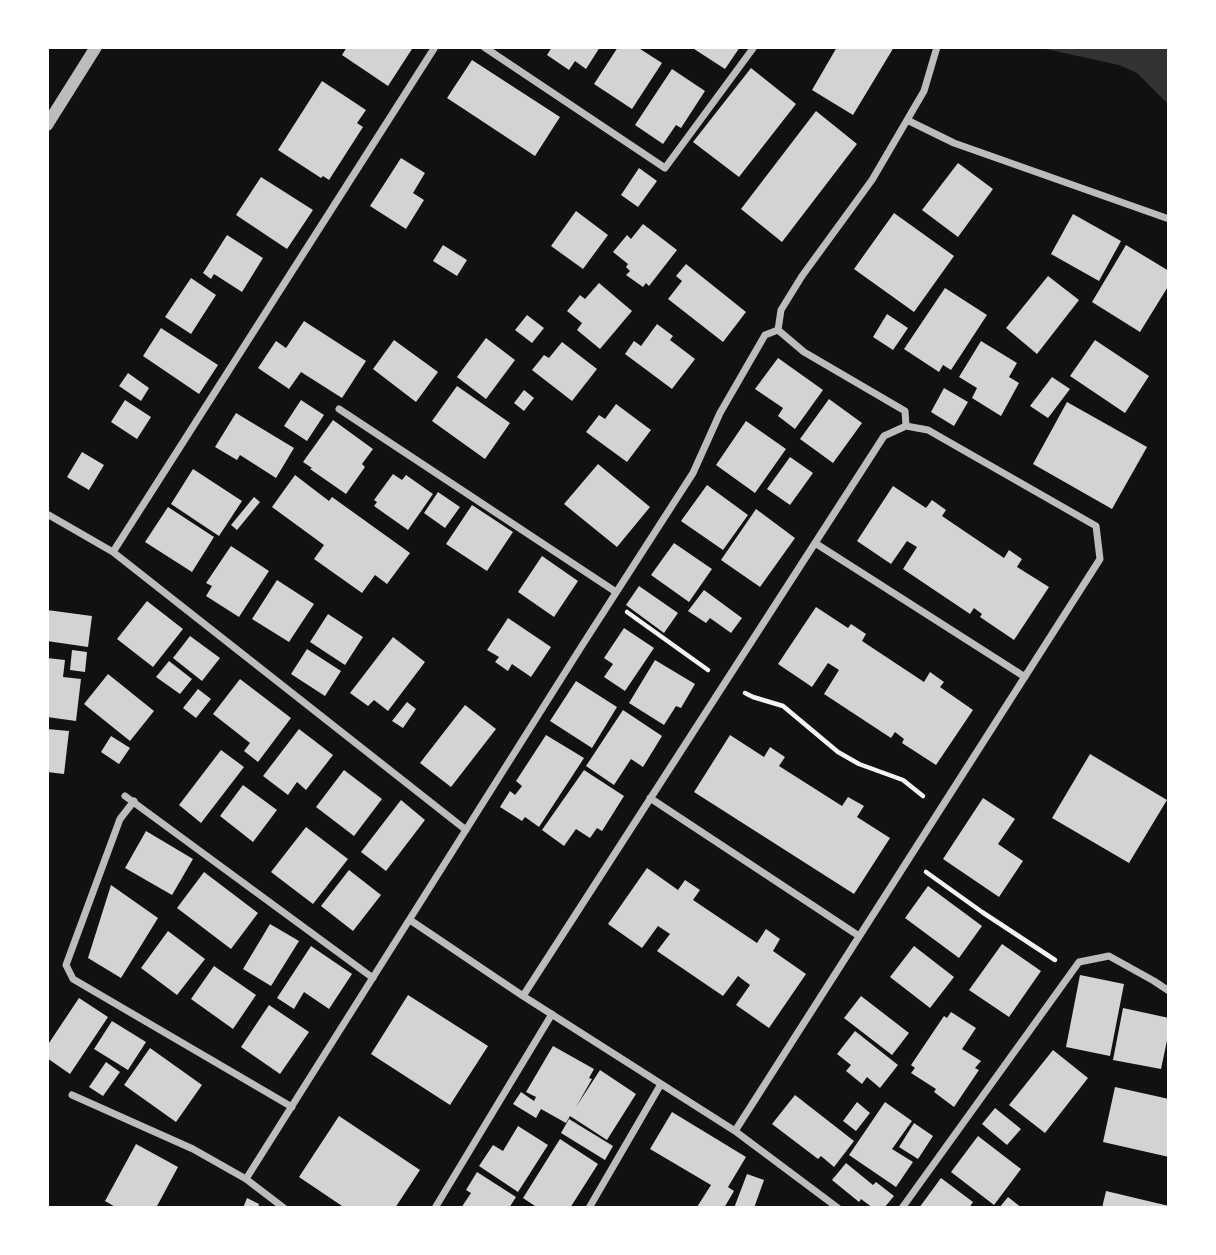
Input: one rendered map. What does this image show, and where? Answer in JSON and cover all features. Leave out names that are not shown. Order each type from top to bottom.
[{"type":"street","points":[[47,125],[96,47]]},
{"type":"street","points":[[113,551],[435,47]]},
{"type":"street","points":[[484,47],[665,168],[754,47]]},
{"type":"street","points":[[778,331],[781,310],[802,276],[872,180],[924,91],[937,47]]},
{"type":"street","points":[[906,120],[954,143],[1169,219]]},
{"type":"street","points":[[778,331],[804,352],[905,411],[906,426]]},
{"type":"street","points":[[246,1179],[693,473],[720,413],[765,335],[778,331]]},
{"type":"street","points":[[338,409],[616,592]]},
{"type":"street","points":[[523,996],[884,436],[906,426],[928,430],[1096,526],[1100,559],[735,1131]]},
{"type":"street","points":[[47,514],[113,551],[466,830]]},
{"type":"street","points":[[815,543],[1025,677]]},
{"type":"street","points":[[125,796],[373,978]]},
{"type":"street","points":[[650,798],[859,936]]},
{"type":"street","points":[[134,802],[120,819],[66,965],[73,979],[292,1107]]},
{"type":"street","points":[[410,920],[523,996],[735,1131],[838,1208]]},
{"type":"street","points":[[902,1208],[1079,962],[1109,956],[1169,991]]},
{"type":"street","points":[[435,1208],[552,1014]]},
{"type":"street","points":[[589,1208],[661,1084]]},
{"type":"street","points":[[72,1095],[193,1149],[246,1179],[284,1208]]},
{"type":"path","points":[[611,600],[725,682],[753,697],[783,706],[838,752],[859,764],[903,780],[940,809]]},
{"type":"path","points":[[908,859],[1072,971]]},
{"type":"shaded area","points":[[1032,47],[1169,47],[1169,105],[1137,73],[1119,65]]},
{"type":"building","points":[[347,47],[412,49],[388,86],[342,55]]},
{"type":"building","points":[[552,47],[600,47],[586,69],[575,61],[569,70],[547,55]]},
{"type":"building","points":[[618,47],[637,47],[662,63],[632,109],[594,84]]},
{"type":"building","points":[[691,47],[740,47],[725,69]]},
{"type":"building","points":[[837,47],[894,47],[853,115],[812,90]]},
{"type":"building","points":[[472,60],[560,117],[535,156],[447,98]]},
{"type":"building","points":[[751,68],[796,104],[739,177],[693,142]]},
{"type":"building","points":[[672,69],[705,91],[681,128],[676,125],[663,144],[635,125]]},
{"type":"building","points":[[322,81],[366,110],[357,123],[363,127],[329,180],[323,176],[321,178],[278,150]]},
{"type":"building","points":[[816,111],[857,144],[782,242],[741,209]]},
{"type":"building","points":[[401,158],[425,173],[413,193],[424,200],[406,229],[370,206]]},
{"type":"building","points":[[958,163],[993,189],[958,237],[922,210]]},
{"type":"building","points":[[639,168],[657,181],[638,207],[621,195]]},
{"type":"building","points":[[261,177],[313,210],[287,249],[236,215]]},
{"type":"building","points":[[576,211],[608,235],[583,269],[551,246]]},
{"type":"building","points":[[894,213],[954,256],[914,312],[854,269]]},
{"type":"building","points":[[1073,214],[1121,241],[1099,281],[1051,254]]},
{"type":"building","points":[[643,224],[677,250],[649,286],[646,283],[643,287],[626,275],[630,271],[626,267],[628,264],[613,252],[627,235],[631,239]]},
{"type":"building","points":[[227,235],[263,258],[242,292],[214,274],[211,279],[203,273]]},
{"type":"building","points":[[443,245],[467,260],[457,276],[433,261]]},
{"type":"building","points":[[1126,245],[1169,271],[1169,285],[1140,332],[1092,302]]},
{"type":"building","points":[[686,264],[746,312],[723,342],[668,299],[682,281],[676,276]]},
{"type":"building","points":[[1048,276],[1079,300],[1037,354],[1006,328]]},
{"type":"building","points":[[191,278],[216,295],[191,334],[165,317]]},
{"type":"building","points":[[599,283],[632,311],[600,349],[577,330],[582,323],[567,311],[580,295],[585,299]]},
{"type":"building","points":[[945,288],[987,315],[951,370],[943,365],[939,372],[904,349]]},
{"type":"building","points":[[887,314],[908,328],[893,350],[873,337]]},
{"type":"building","points":[[527,315],[544,328],[532,343],[515,330]]},
{"type":"building","points":[[304,321],[366,361],[342,398],[301,372],[289,389],[258,368],[276,341],[286,348]]},
{"type":"building","points":[[657,324],[673,336],[670,340],[695,359],[672,389],[625,354],[634,341],[641,346]]},
{"type":"building","points":[[161,328],[218,365],[199,394],[143,356]]},
{"type":"building","points":[[486,338],[515,360],[486,399],[457,377]]},
{"type":"building","points":[[394,340],[438,372],[416,402],[373,369]]},
{"type":"building","points":[[1095,340],[1149,376],[1125,413],[1070,376]]},
{"type":"building","points":[[981,341],[1017,363],[1009,377],[1019,383],[1001,416],[972,398],[977,388],[959,377]]},
{"type":"building","points":[[562,342],[597,369],[572,401],[532,370],[544,355],[549,358]]},
{"type":"building","points":[[778,358],[823,390],[795,429],[778,416],[783,408],[755,389]]},
{"type":"building","points":[[128,373],[149,388],[141,401],[119,386]]},
{"type":"building","points":[[1052,377],[1070,389],[1048,418],[1030,406]]},
{"type":"building","points":[[457,386],[510,423],[485,459],[432,421]]},
{"type":"building","points":[[944,388],[968,402],[954,426],[931,412]]},
{"type":"building","points":[[524,390],[534,398],[524,411],[514,403]]},
{"type":"building","points":[[829,399],[862,423],[833,463],[800,439]]},
{"type":"building","points":[[125,400],[151,417],[137,439],[111,422]]},
{"type":"building","points":[[301,400],[324,415],[307,441],[284,426]]},
{"type":"building","points":[[1067,402],[1147,447],[1112,509],[1033,464]]},
{"type":"building","points":[[616,404],[651,430],[627,462],[586,432],[599,415],[605,419]]},
{"type":"building","points":[[236,413],[294,448],[276,478],[240,455],[237,460],[215,447]]},
{"type":"building","points":[[333,420],[373,449],[362,464],[365,467],[346,494],[303,462]]},
{"type":"building","points":[[746,421],[786,449],[755,493],[716,465]]},
{"type":"building","points":[[82,452],[104,465],[89,490],[67,477]]},
{"type":"building","points":[[790,457],[813,473],[790,505],[767,489]]},
{"type":"building","points":[[598,464],[650,507],[617,547],[564,504]]},
{"type":"building","points":[[193,469],[242,501],[219,536],[171,504]]},
{"type":"building","points":[[393,474],[402,480],[406,475],[433,494],[408,530],[374,506],[377,502],[374,500]]},
{"type":"building","points":[[295,475],[329,501],[332,497],[410,553],[387,584],[375,575],[362,593],[314,559],[324,545],[272,507]]},
{"type":"building","points":[[707,485],[748,515],[723,550],[681,521]]},
{"type":"building","points":[[893,486],[926,508],[932,500],[946,510],[942,516],[1004,558],[1009,550],[1022,559],[1017,567],[1049,587],[1014,640],[980,617],[982,614],[974,608],[970,614],[903,569],[917,547],[907,541],[891,564],[857,541]]},
{"type":"building","points":[[438,492],[460,507],[445,528],[424,513]]},
{"type":"building","points":[[254,497],[260,502],[237,530],[231,525]]},
{"type":"building","points":[[472,505],[513,532],[487,571],[446,544]]},
{"type":"building","points":[[168,507],[214,537],[192,572],[145,542]]},
{"type":"building","points":[[756,509],[795,538],[760,587],[721,560]]},
{"type":"building","points":[[674,543],[712,569],[689,602],[651,575]]},
{"type":"building","points":[[231,546],[269,571],[239,617],[206,596],[212,586],[206,583]]},
{"type":"building","points":[[542,556],[578,581],[554,617],[518,592]]},
{"type":"building","points":[[277,580],[314,604],[289,642],[252,619]]},
{"type":"building","points":[[639,586],[678,613],[664,633],[626,605]]},
{"type":"building","points":[[704,590],[742,618],[731,633],[710,618],[706,623],[688,611]]},
{"type":"building","points":[[147,601],[183,629],[153,667],[117,639]]},
{"type":"building","points":[[816,607],[848,628],[851,624],[866,634],[862,641],[924,682],[930,672],[944,682],[940,687],[973,710],[936,765],[902,743],[904,739],[895,732],[891,738],[824,694],[839,670],[828,663],[812,687],[778,664]]},
{"type":"building","points":[[47,610],[92,616],[88,647],[47,641]]},
{"type":"building","points":[[328,614],[363,637],[345,665],[310,642]]},
{"type":"building","points":[[508,618],[551,647],[531,677],[512,664],[508,671],[495,662],[499,657],[487,650]]},
{"type":"building","points":[[624,628],[654,648],[625,691],[604,677],[613,664],[604,658]]},
{"type":"building","points":[[190,636],[220,658],[202,681],[173,658]]},
{"type":"building","points":[[393,637],[425,662],[388,711],[374,700],[368,706],[350,693]]},
{"type":"building","points":[[307,649],[341,671],[325,696],[291,674]]},
{"type":"building","points":[[72,650],[87,652],[85,672],[70,670]]},
{"type":"building","points":[[47,658],[65,660],[63,677],[81,679],[76,721],[47,717]]},
{"type":"building","points":[[655,660],[695,684],[681,708],[676,706],[664,725],[629,703]]},
{"type":"building","points":[[169,661],[192,679],[180,694],[156,677]]},
{"type":"building","points":[[108,674],[154,711],[130,741],[84,704]]},
{"type":"building","points":[[240,679],[291,718],[258,762],[244,751],[250,743],[213,714]]},
{"type":"building","points":[[576,681],[617,707],[592,748],[550,721]]},
{"type":"building","points":[[198,689],[211,699],[196,718],[183,708]]},
{"type":"building","points":[[407,702],[416,709],[403,728],[392,721]]},
{"type":"building","points":[[465,705],[496,729],[451,787],[420,763]]},
{"type":"building","points":[[623,710],[662,736],[643,767],[631,759],[614,785],[586,766]]},
{"type":"building","points":[[47,729],[69,731],[64,774],[47,772]]},
{"type":"building","points":[[299,729],[333,755],[306,790],[297,782],[288,795],[263,776]]},
{"type":"building","points":[[546,735],[584,758],[539,827],[525,817],[522,821],[500,807],[510,791],[515,795],[522,786],[516,781]]},
{"type":"building","points":[[730,735],[764,757],[770,747],[785,757],[779,766],[842,806],[848,797],[864,806],[857,817],[890,838],[854,894],[694,792]]},
{"type":"building","points":[[111,736],[130,748],[119,764],[101,752]]},
{"type":"building","points":[[221,750],[244,767],[201,823],[179,805]]},
{"type":"building","points":[[1090,754],[1167,800],[1129,863],[1052,818]]},
{"type":"building","points":[[344,770],[382,799],[354,836],[316,807]]},
{"type":"building","points":[[584,770],[624,796],[602,831],[597,828],[590,838],[576,829],[564,846],[542,830]]},
{"type":"building","points":[[243,785],[277,810],[253,842],[220,816]]},
{"type":"building","points":[[983,798],[1015,819],[998,844],[1023,861],[999,897],[943,859]]},
{"type":"building","points":[[401,800],[425,820],[386,871],[361,852]]},
{"type":"building","points":[[306,827],[348,859],[313,904],[271,872]]},
{"type":"building","points":[[146,831],[193,859],[172,895],[125,868]]},
{"type":"building","points":[[647,868],[678,890],[685,880],[700,890],[693,900],[757,943],[766,929],[780,939],[773,951],[806,974],[769,1028],[736,1005],[750,985],[738,976],[723,996],[657,951],[670,934],[658,926],[642,948],[608,924]]},
{"type":"building","points":[[349,870],[381,895],[353,931],[321,906]]},
{"type":"building","points":[[204,872],[258,913],[231,949],[177,908]]},
{"type":"building","points":[[111,885],[158,918],[121,978],[88,958]]},
{"type":"building","points":[[928,886],[982,926],[959,958],[905,918]]},
{"type":"building","points":[[270,924],[299,941],[271,986],[243,969]]},
{"type":"building","points":[[168,931],[205,959],[177,995],[141,968]]},
{"type":"building","points":[[1002,944],[1041,971],[1009,1017],[969,990]]},
{"type":"building","points":[[311,946],[352,974],[329,1009],[304,992],[294,1009],[277,998]]},
{"type":"building","points":[[914,946],[954,977],[930,1008],[890,977]]},
{"type":"building","points":[[214,966],[256,995],[233,1029],[191,999]]},
{"type":"building","points":[[1080,975],[1124,984],[1110,1056],[1066,1047]]},
{"type":"building","points":[[408,995],[488,1046],[450,1105],[371,1054]]},
{"type":"building","points":[[861,996],[909,1033],[892,1055],[844,1018]]},
{"type":"building","points":[[79,998],[108,1017],[70,1074],[47,1058],[47,1046]]},
{"type":"building","points":[[269,1005],[309,1032],[280,1074],[241,1047]]},
{"type":"building","points":[[1123,1008],[1169,1018],[1161,1069],[1113,1060]]},
{"type":"building","points":[[951,1012],[976,1028],[962,1049],[981,1061],[975,1068],[979,1070],[954,1107],[934,1092],[936,1089],[911,1073],[915,1068],[911,1065],[944,1016],[947,1018]]},
{"type":"building","points":[[112,1021],[146,1042],[128,1070],[94,1049]]},
{"type":"building","points":[[855,1031],[898,1065],[880,1088],[867,1077],[862,1084],[846,1071],[851,1065],[837,1054]]},
{"type":"building","points":[[553,1046],[594,1069],[589,1078],[592,1079],[576,1107],[600,1070],[636,1094],[607,1140],[570,1116],[566,1123],[541,1109],[536,1118],[513,1104],[521,1092],[534,1101],[536,1097],[526,1092]]},
{"type":"building","points":[[150,1048],[202,1085],[176,1122],[124,1085]]},
{"type":"building","points":[[1053,1050],[1088,1078],[1045,1133],[1009,1105]]},
{"type":"building","points":[[106,1062],[120,1072],[103,1096],[89,1087]]},
{"type":"building","points":[[1115,1087],[1169,1099],[1169,1157],[1103,1142]]},
{"type":"building","points":[[795,1095],[854,1141],[834,1167],[821,1156],[818,1159],[772,1124]]},
{"type":"building","points":[[857,1102],[870,1113],[856,1131],[843,1121]]},
{"type":"building","points":[[885,1102],[912,1121],[892,1149],[913,1162],[896,1187],[849,1155]]},
{"type":"building","points":[[995,1108],[1021,1129],[1007,1145],[982,1124]]},
{"type":"building","points":[[672,1112],[746,1157],[728,1187],[734,1191],[724,1208],[697,1207],[711,1185],[650,1149]]},
{"type":"building","points":[[339,1116],[420,1170],[395,1208],[345,1208],[299,1177]]},
{"type":"building","points":[[569,1119],[613,1146],[605,1160],[561,1133]]},
{"type":"building","points":[[914,1123],[933,1136],[918,1159],[899,1147]]},
{"type":"building","points":[[518,1126],[548,1145],[518,1192],[479,1166],[493,1145],[503,1151]]},
{"type":"building","points":[[978,1136],[1021,1169],[994,1205],[951,1172]]},
{"type":"building","points":[[560,1139],[598,1164],[570,1208],[538,1208],[523,1198]]},
{"type":"building","points":[[136,1144],[178,1167],[156,1208],[117,1208],[105,1201]]},
{"type":"building","points":[[846,1163],[873,1185],[876,1182],[894,1196],[884,1208],[873,1208],[861,1199],[859,1202],[832,1180]]},
{"type":"building","points":[[477,1172],[516,1197],[509,1208],[461,1208],[471,1193],[466,1190]]},
{"type":"building","points":[[747,1174],[764,1180],[754,1208],[734,1208]]},
{"type":"building","points":[[941,1178],[973,1202],[969,1208],[919,1208]]},
{"type":"building","points":[[1106,1191],[1169,1206],[1169,1208],[1102,1208]]},
{"type":"building","points":[[1008,1197],[1022,1208],[999,1208]]},
{"type":"building","points":[[247,1198],[259,1204],[258,1208],[243,1208]]}]
